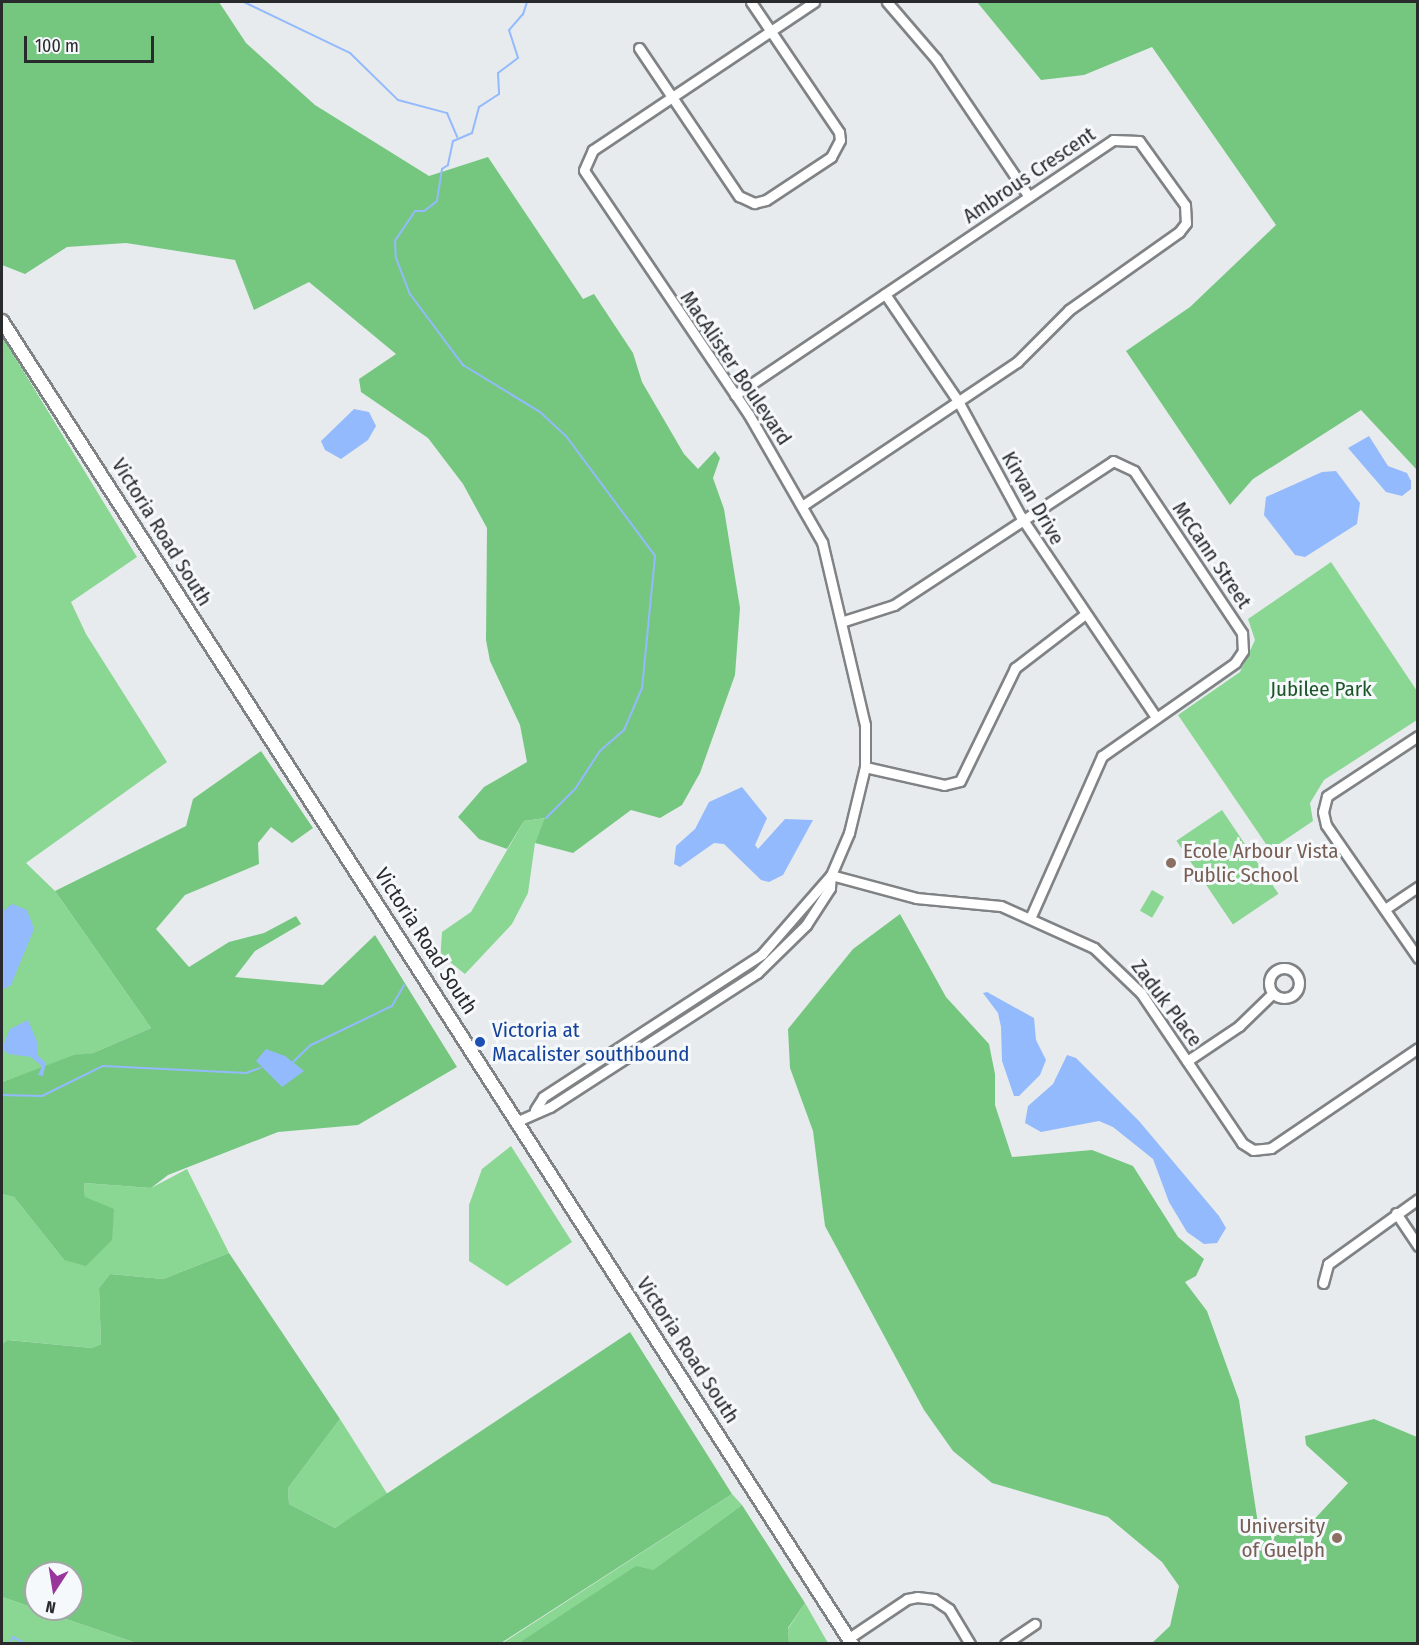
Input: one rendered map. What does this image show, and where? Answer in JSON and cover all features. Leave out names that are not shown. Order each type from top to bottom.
[{"type":"main road","name":"Victoria Road South","points":[[2,321],[851,1641]]},
{"type":"street","points":[[639,48],[743,200],[759,202],[831,157],[840,140],[839,132],[751,2]]},
{"type":"street","name":"MacAlister Boulevard","points":[[535,1110],[543,1097],[756,959],[831,875],[849,833],[865,767],[862,698],[825,550],[803,505],[735,395],[584,170],[593,150],[814,2]]},
{"type":"street","points":[[887,2],[936,59],[1029,197]]},
{"type":"street","name":"Ambrous Crescent","points":[[735,395],[1113,140],[1127,137],[1144,146],[1185,205],[1186,217],[1179,232],[1080,301],[1017,362],[803,505]]},
{"type":"street","name":"Kirvan Drive","points":[[885,294],[958,401],[1021,517],[1084,615],[1155,716]]},
{"type":"street","name":"McCann Street","points":[[844,621],[894,605],[1021,517],[1101,465],[1113,460],[1134,471],[1245,642],[1235,663],[1155,716],[1102,756],[1032,916]]},
{"type":"street","points":[[865,767],[944,785],[960,781],[1015,668],[1084,615]]},
{"type":"street","points":[[1418,736],[1327,796],[1323,812],[1326,825],[1418,958]]},
{"type":"street","name":"MacAlister Boulevard","points":[[518,1121],[535,1110],[550,1107],[778,956],[819,907],[830,888],[831,875]]},
{"type":"street","name":"Zaduk Place","points":[[831,875],[916,898],[988,902],[1032,916],[1110,960],[1142,993],[1242,1143],[1265,1150],[1418,1048]]},
{"type":"street","points":[[1385,909],[1418,887]]},
{"type":"street","points":[[1187,1061],[1239,1026],[1270,996]]},
{"type":"street","points":[[619,1048],[626,1058]]},
{"type":"street","points":[[1323,1283],[1328,1264],[1418,1199]]},
{"type":"street","points":[[1396,1213],[1418,1246]]},
{"type":"street","points":[[851,1641],[907,1599],[917,1597],[933,1599],[949,1609],[970,1644]]},
{"type":"street","points":[[1005,1644],[1035,1624]]},
{"type":"green space","points":[[2,2],[219,2],[246,43],[315,105],[429,176],[488,157],[583,299],[594,294],[633,353],[642,382],[684,454],[698,469],[715,451],[720,458],[713,478],[724,509],[740,608],[735,675],[700,773],[682,805],[660,818],[631,810],[573,853],[535,843],[545,818],[524,821],[507,849],[479,839],[458,817],[484,787],[527,762],[520,725],[490,661],[486,640],[487,528],[463,484],[428,438],[361,392],[359,379],[396,354],[309,282],[254,310],[235,260],[126,243],[67,247],[25,274],[2,265]]},
{"type":"green space","points":[[977,2],[1417,2],[1417,470],[1361,410],[1253,479],[1230,505],[1126,351],[1190,307],[1276,225],[1152,47],[1084,75],[1041,80]]},
{"type":"green space","points":[[2,336],[137,557],[71,602],[86,634],[167,762],[26,863],[55,891],[151,1028],[93,1053],[74,1056],[2,1082]]},
{"type":"green space","name":"Jubilee Park","points":[[1331,562],[1417,691],[1417,720],[1324,780],[1310,803],[1313,821],[1270,850],[1178,715],[1240,672],[1255,640],[1248,619]]},
{"type":"green space","points":[[261,751],[313,828],[292,843],[271,827],[258,843],[259,864],[185,895],[156,929],[189,967],[229,942],[264,933],[296,916],[301,924],[255,951],[235,977],[323,985],[375,935],[457,1067],[358,1125],[278,1132],[168,1175],[151,1188],[84,1183],[85,1197],[114,1209],[112,1240],[86,1266],[64,1260],[14,1197],[2,1194],[2,1082],[74,1055],[93,1053],[151,1028],[55,891],[186,826],[193,799]]},
{"type":"green space","points":[[1222,810],[1278,894],[1233,924],[1176,841]]},
{"type":"green space","points":[[546,818],[535,843],[528,893],[512,924],[465,974],[450,962],[440,962],[442,932],[471,912],[524,821]]},
{"type":"green space","points":[[1152,890],[1164,897],[1152,918],[1140,911]]},
{"type":"green space","points":[[900,914],[946,997],[989,1044],[995,1074],[995,1105],[1012,1157],[1092,1150],[1133,1166],[1178,1237],[1204,1259],[1196,1276],[1185,1282],[1207,1311],[1239,1400],[1259,1530],[1278,1535],[1308,1526],[1348,1483],[1306,1445],[1305,1436],[1374,1419],[1417,1437],[1417,1643],[1152,1643],[1170,1626],[1179,1586],[1162,1562],[1108,1517],[992,1483],[953,1451],[924,1410],[825,1226],[813,1131],[790,1068],[788,1029],[853,949]]},
{"type":"green space","points":[[511,1146],[572,1242],[507,1286],[469,1261],[469,1205],[482,1169]]},
{"type":"green space","points":[[187,1169],[229,1253],[163,1279],[110,1274],[99,1288],[101,1344],[92,1348],[9,1340],[2,1344],[2,1194],[14,1197],[64,1260],[85,1197],[84,1183],[151,1188]]},
{"type":"green space","points":[[229,1253],[340,1419],[288,1488],[289,1504],[335,1528],[630,1332],[732,1494],[501,1643],[136,1643],[72,1621],[84,1621],[84,1561],[24,1561],[24,1605],[2,1597],[2,1344],[8,1340],[92,1348],[101,1344],[99,1288],[110,1274],[163,1279]]},
{"type":"green space","points":[[340,1419],[388,1495],[335,1528],[289,1504],[288,1488]]},
{"type":"green space","points":[[732,1494],[742,1505],[652,1571],[519,1643],[501,1644]]},
{"type":"green space","points":[[742,1505],[805,1603],[788,1628],[789,1643],[519,1643],[636,1566],[653,1570]]},
{"type":"green space","points":[[2,1597],[24,1605],[24,1621],[72,1621],[136,1643],[2,1644]]},
{"type":"green space","points":[[805,1603],[828,1643],[789,1643],[788,1629]]},
{"type":"water","points":[[354,409],[369,412],[376,426],[368,440],[341,459],[325,450],[321,441]]},
{"type":"water","points":[[1369,436],[1388,466],[1407,473],[1411,481],[1411,489],[1402,496],[1386,492],[1348,448]]},
{"type":"water","points":[[1336,471],[1360,503],[1357,524],[1305,557],[1295,555],[1264,515],[1266,497],[1322,472]]},
{"type":"water","points":[[742,787],[767,818],[755,845],[758,849],[785,819],[813,820],[783,875],[769,882],[761,880],[724,844],[714,843],[680,867],[674,864],[676,846],[695,829],[709,802]]},
{"type":"water","points":[[12,904],[27,910],[34,929],[11,985],[2,990],[2,912]]},
{"type":"water","points":[[987,992],[1034,1018],[1036,1040],[1046,1060],[1040,1075],[1019,1096],[1014,1096],[1002,1061],[1001,1027],[998,1013],[983,993]]},
{"type":"water","points":[[28,1020],[38,1044],[37,1055],[46,1063],[43,1076],[38,1075],[42,1066],[31,1057],[8,1054],[2,1048],[10,1029]]},
{"type":"water","points":[[266,1049],[285,1056],[304,1071],[282,1087],[256,1061]]},
{"type":"water","points":[[1067,1055],[1076,1058],[1139,1121],[1219,1216],[1226,1228],[1217,1243],[1204,1244],[1187,1232],[1169,1202],[1153,1159],[1113,1127],[1099,1121],[1041,1132],[1025,1123],[1028,1106],[1053,1084]]},
{"type":"waterway","points":[[244,2],[350,53],[398,100],[447,113],[457,137]]},
{"type":"waterway","points":[[527,2],[523,14],[509,30],[518,58],[498,73],[499,94],[479,107],[472,133],[453,141],[448,165],[442,169],[437,201],[424,211],[415,211],[395,241],[396,258],[410,294],[463,365],[540,412],[566,436],[655,556],[642,688],[624,730],[600,751],[575,789],[546,818]]},
{"type":"waterway","points":[[291,1064],[311,1045],[392,1006],[404,985]]},
{"type":"waterway","points":[[2,1095],[42,1096],[103,1066],[246,1073],[260,1068]]},
{"type":"waterway","points":[[9,1644],[13,1637],[26,1644]]},
{"type":"place","name":"Ecole Arbour Vista Public School","points":[[1171,863]]},
{"type":"place","name":"Victoria at Macalister southbound","points":[[480,1042]]},
{"type":"place","name":"University of Guelph","points":[[1337,1538]]}]
